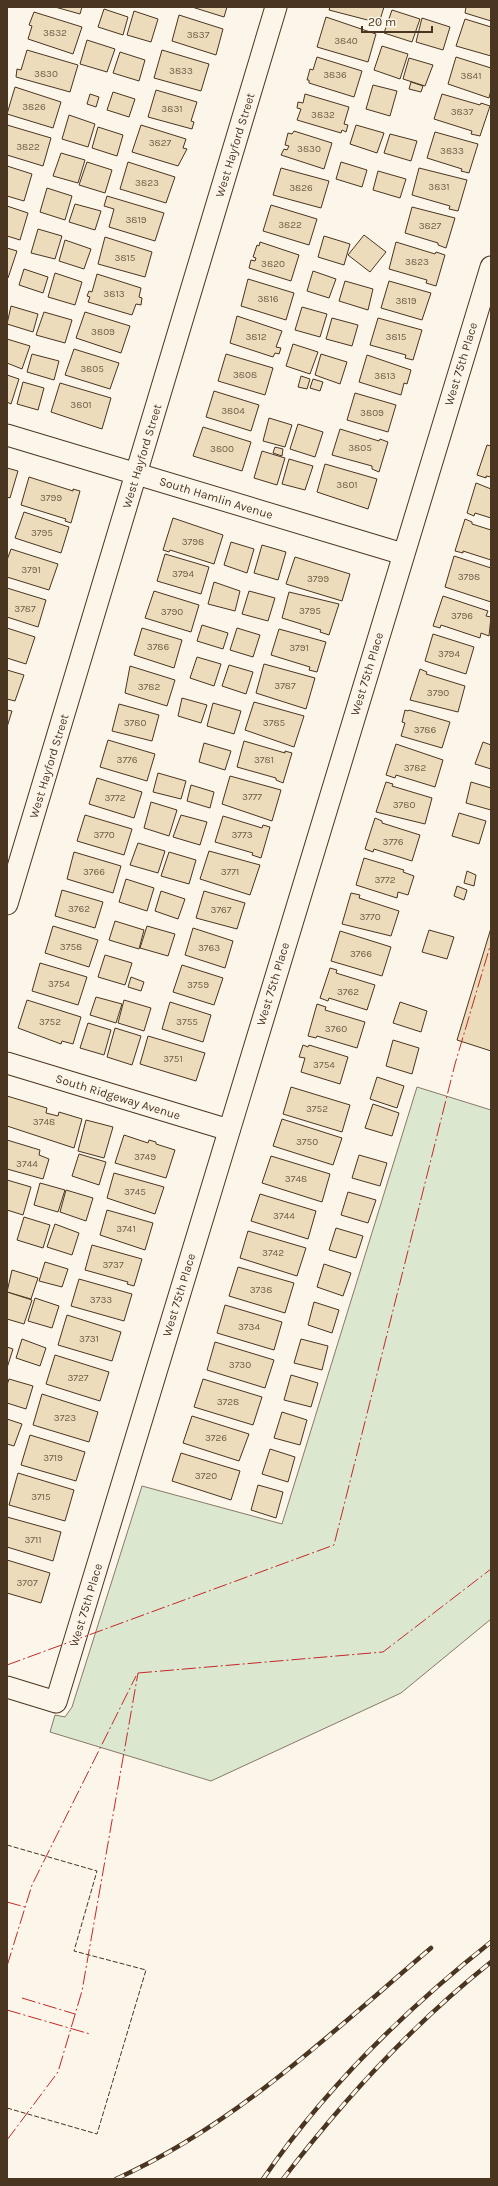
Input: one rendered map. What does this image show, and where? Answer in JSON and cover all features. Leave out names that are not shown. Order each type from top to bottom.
[{"type":"street","name":"West Hayford Street","points":[[7,904],[276,7]]},
{"type":"street","name":"West 75th Place","points":[[7,1687],[56,1702],[491,268]]},
{"type":"street","name":"South Hamlin Avenue","points":[[7,435],[403,554]]},
{"type":"street","name":"South Ridgeway Avenue","points":[[7,1063],[229,1130]]},
{"type":"green space","points":[[417,1087],[491,1110],[491,1619],[401,1693],[211,1781],[50,1732],[55,1715],[65,1717],[72,1707],[142,1486],[282,1524]]},
{"type":"building","points":[[55,7],[82,7],[80,14]]},
{"type":"building","points":[[192,7],[227,7],[224,17]]},
{"type":"building","points":[[330,7],[384,7],[379,23],[329,10]]},
{"type":"building","points":[[466,7],[491,7],[491,21],[465,13]]},
{"type":"building","points":[[104,9],[128,17],[123,35],[98,27]]},
{"type":"building","points":[[392,10],[420,19],[412,42],[384,33]]},
{"type":"building","points":[[134,11],[158,19],[151,42],[127,35]]},
{"type":"building","points":[[34,12],[82,27],[73,54],[28,39],[32,26],[29,25]]},
{"type":"building","points":[[179,15],[223,29],[216,55],[172,41]]},
{"type":"building","points":[[326,17],[376,34],[368,62],[317,47]]},
{"type":"building","points":[[422,18],[450,27],[443,50],[416,42]]},
{"type":"building","points":[[465,19],[491,27],[491,56],[456,46]]},
{"type":"building","points":[[87,40],[115,49],[107,72],[80,64]]},
{"type":"building","points":[[382,46],[408,54],[400,79],[374,70]]},
{"type":"building","points":[[27,50],[78,65],[70,92],[16,77],[17,69],[21,70]]},
{"type":"building","points":[[162,50],[209,64],[201,91],[154,78]]},
{"type":"building","points":[[120,52],[145,60],[139,81],[113,73]]},
{"type":"building","points":[[317,57],[362,71],[354,97],[309,83],[309,80],[307,80],[310,69],[313,70]]},
{"type":"building","points":[[456,57],[491,68],[491,90],[489,98],[448,84]]},
{"type":"building","points":[[409,58],[433,65],[425,86],[403,79]]},
{"type":"building","points":[[411,82],[423,86],[421,92],[409,89]]},
{"type":"building","points":[[373,85],[397,91],[390,116],[366,109]]},
{"type":"building","points":[[15,87],[61,102],[53,128],[7,114]]},
{"type":"building","points":[[156,90],[197,102],[191,121],[194,122],[192,129],[148,117]]},
{"type":"building","points":[[113,92],[135,99],[129,117],[107,110]]},
{"type":"building","points":[[90,94],[99,97],[96,107],[87,104]]},
{"type":"building","points":[[305,94],[349,107],[344,124],[348,125],[346,132],[342,130],[341,133],[297,120],[301,109],[297,108],[298,102],[303,103]]},
{"type":"building","points":[[442,94],[480,105],[481,103],[490,106],[480,136],[471,134],[472,131],[434,119]]},
{"type":"building","points":[[69,115],[95,124],[88,147],[62,139]]},
{"type":"building","points":[[7,125],[51,138],[43,166],[7,155]]},
{"type":"building","points":[[141,125],[186,139],[183,148],[187,149],[178,166],[132,152]]},
{"type":"building","points":[[356,125],[384,133],[377,153],[350,144]]},
{"type":"building","points":[[98,127],[123,135],[117,156],[92,148]]},
{"type":"building","points":[[294,131],[332,143],[324,169],[281,155],[284,149],[287,150],[289,146],[285,145],[288,133],[292,134]]},
{"type":"building","points":[[435,132],[478,144],[469,173],[461,171],[462,169],[427,158]]},
{"type":"building","points":[[390,134],[417,141],[411,161],[384,153]]},
{"type":"building","points":[[61,153],[85,160],[78,183],[53,176]]},
{"type":"building","points":[[87,162],[112,170],[105,193],[79,185]]},
{"type":"building","points":[[128,162],[175,177],[166,203],[120,189]]},
{"type":"building","points":[[341,162],[367,170],[362,187],[336,179]]},
{"type":"building","points":[[7,166],[32,174],[24,201],[7,196]]},
{"type":"building","points":[[281,168],[329,181],[321,208],[273,195]]},
{"type":"building","points":[[419,168],[467,180],[458,211],[449,209],[450,206],[412,195]]},
{"type":"building","points":[[378,171],[406,179],[400,198],[373,190]]},
{"type":"building","points":[[47,188],[72,196],[65,220],[40,212]]},
{"type":"building","points":[[107,196],[164,213],[155,241],[109,227],[114,209],[104,206]]},
{"type":"building","points":[[75,204],[101,211],[95,230],[69,222]]},
{"type":"building","points":[[271,205],[317,219],[309,245],[263,231]]},
{"type":"building","points":[[7,206],[28,213],[20,240],[7,236]]},
{"type":"building","points":[[412,207],[455,218],[446,248],[438,245],[438,243],[405,233]]},
{"type":"building","points":[[38,229],[62,236],[55,259],[31,253]]},
{"type":"building","points":[[364,235],[386,252],[370,272],[348,255]]},
{"type":"building","points":[[324,236],[350,244],[344,265],[318,257]]},
{"type":"building","points":[[105,237],[152,252],[145,277],[98,264]]},
{"type":"building","points":[[65,240],[91,249],[84,269],[59,261]]},
{"type":"building","points":[[260,242],[299,255],[291,281],[249,268],[251,260],[255,261],[256,258],[253,257],[257,245],[259,246]]},
{"type":"building","points":[[396,242],[435,254],[436,252],[445,255],[436,286],[426,283],[427,280],[389,269]]},
{"type":"building","points":[[7,248],[17,251],[8,278],[7,277]]},
{"type":"building","points":[[24,269],[48,277],[43,293],[19,285]]},
{"type":"building","points":[[313,271],[336,279],[329,298],[307,291]]},
{"type":"building","points":[[55,273],[82,282],[75,305],[48,297]]},
{"type":"building","points":[[97,274],[141,288],[139,297],[142,298],[141,305],[136,304],[132,315],[88,302],[90,297],[87,296],[89,291],[92,292]]},
{"type":"building","points":[[248,279],[294,293],[286,320],[241,306]]},
{"type":"building","points":[[345,281],[373,289],[368,310],[339,301]]},
{"type":"building","points":[[389,281],[431,293],[422,320],[381,308]]},
{"type":"building","points":[[11,306],[38,314],[33,332],[7,324]]},
{"type":"building","points":[[302,307],[327,314],[320,337],[295,330]]},
{"type":"building","points":[[44,312],[72,320],[65,343],[36,335]]},
{"type":"building","points":[[85,312],[130,326],[121,353],[76,338]]},
{"type":"building","points":[[237,316],[282,331],[276,347],[281,348],[279,354],[275,353],[273,357],[230,343]]},
{"type":"building","points":[[332,318],[358,325],[352,346],[326,339]]},
{"type":"building","points":[[378,318],[422,330],[413,360],[405,358],[406,355],[370,345]]},
{"type":"building","points":[[7,339],[30,346],[22,369],[7,363]]},
{"type":"building","points":[[293,344],[318,352],[310,374],[286,366]]},
{"type":"building","points":[[74,349],[119,363],[110,389],[65,375]]},
{"type":"building","points":[[32,354],[59,361],[54,380],[27,372]]},
{"type":"building","points":[[226,354],[273,368],[265,395],[218,381]]},
{"type":"building","points":[[321,354],[347,362],[340,384],[315,375]]},
{"type":"building","points":[[367,355],[411,370],[407,384],[404,383],[401,395],[359,382]]},
{"type":"building","points":[[7,375],[19,379],[11,404],[7,402]]},
{"type":"building","points":[[301,376],[310,379],[307,389],[298,387]]},
{"type":"building","points":[[313,379],[323,382],[320,391],[310,388]]},
{"type":"building","points":[[23,382],[44,388],[38,410],[17,404]]},
{"type":"building","points":[[60,383],[111,398],[102,429],[51,412]]},
{"type":"building","points":[[214,391],[259,405],[251,431],[206,417]]},
{"type":"building","points":[[355,393],[396,405],[388,432],[347,420]]},
{"type":"building","points":[[269,418],[292,425],[285,447],[263,441]]},
{"type":"building","points":[[298,424],[323,432],[315,457],[290,449]]},
{"type":"building","points":[[203,427],[251,442],[242,471],[193,456]]},
{"type":"building","points":[[340,429],[379,441],[380,439],[388,442],[379,472],[372,469],[372,466],[332,455]]},
{"type":"building","points":[[487,445],[491,446],[491,477],[486,476],[486,478],[477,475]]},
{"type":"building","points":[[275,447],[283,449],[282,456],[273,453]]},
{"type":"building","points":[[262,451],[285,458],[277,485],[254,478]]},
{"type":"building","points":[[289,459],[313,466],[305,490],[282,484]]},
{"type":"building","points":[[325,464],[377,479],[368,509],[317,492]]},
{"type":"building","points":[[7,468],[18,471],[10,498],[7,497]]},
{"type":"building","points":[[29,477],[73,491],[73,489],[80,491],[71,523],[65,521],[66,519],[21,505]]},
{"type":"building","points":[[476,483],[491,489],[491,518],[475,513],[474,516],[467,513]]},
{"type":"building","points":[[24,512],[69,527],[61,553],[15,538]]},
{"type":"building","points":[[173,518],[223,535],[214,564],[170,550],[169,552],[163,550]]},
{"type":"building","points":[[465,519],[472,522],[472,524],[491,530],[491,560],[463,551],[463,553],[455,551]]},
{"type":"building","points":[[231,542],[254,549],[247,573],[224,565]]},
{"type":"building","points":[[262,545],[286,552],[278,580],[254,573]]},
{"type":"building","points":[[11,549],[58,564],[49,590],[7,577],[7,560]]},
{"type":"building","points":[[165,554],[209,567],[201,594],[157,581]]},
{"type":"building","points":[[454,556],[491,568],[491,602],[445,587]]},
{"type":"building","points":[[295,557],[350,574],[342,601],[286,584]]},
{"type":"building","points":[[214,582],[240,591],[235,611],[208,604]]},
{"type":"building","points":[[7,588],[46,600],[38,627],[7,617]]},
{"type":"building","points":[[154,591],[199,605],[191,632],[145,618]]},
{"type":"building","points":[[249,591],[275,598],[268,621],[242,614]]},
{"type":"building","points":[[289,592],[339,604],[329,635],[320,632],[321,630],[282,618]]},
{"type":"building","points":[[443,596],[488,611],[486,616],[491,617],[489,636],[481,633],[480,638],[441,625],[440,628],[433,626]]},
{"type":"building","points":[[202,625],[228,633],[223,649],[197,641]]},
{"type":"building","points":[[7,628],[35,637],[26,664],[7,658]]},
{"type":"building","points":[[142,628],[182,640],[174,668],[134,655]]},
{"type":"building","points":[[237,628],[260,635],[253,657],[230,650]]},
{"type":"building","points":[[279,629],[326,642],[317,672],[309,670],[310,667],[271,655]]},
{"type":"building","points":[[433,634],[474,647],[466,674],[425,661]]},
{"type":"building","points":[[197,657],[221,664],[214,686],[190,678]]},
{"type":"building","points":[[264,664],[315,678],[306,709],[256,693]]},
{"type":"building","points":[[229,665],[253,672],[246,694],[222,686]]},
{"type":"building","points":[[130,666],[175,680],[167,706],[125,693]]},
{"type":"building","points":[[420,669],[427,672],[426,674],[465,686],[458,712],[410,700]]},
{"type":"building","points":[[7,670],[24,675],[15,701],[7,699]]},
{"type":"building","points":[[182,698],[207,705],[201,723],[178,716]]},
{"type":"building","points":[[254,702],[304,716],[294,747],[245,730]]},
{"type":"building","points":[[213,703],[241,711],[234,734],[207,726]]},
{"type":"building","points":[[119,704],[159,715],[152,741],[112,731]]},
{"type":"building","points":[[7,710],[12,711],[7,727]]},
{"type":"building","points":[[405,710],[450,722],[442,748],[401,736],[405,723],[402,722]]},
{"type":"building","points":[[108,740],[155,754],[147,781],[100,767]]},
{"type":"building","points":[[244,741],[285,753],[285,751],[292,753],[283,783],[276,780],[276,778],[237,767]]},
{"type":"building","points":[[483,742],[491,745],[491,769],[475,764]]},
{"type":"building","points":[[204,743],[231,751],[225,770],[199,762]]},
{"type":"building","points":[[396,744],[443,760],[435,787],[396,775],[395,778],[386,775]]},
{"type":"building","points":[[158,773],[186,781],[181,799],[153,792]]},
{"type":"building","points":[[230,776],[281,790],[272,821],[222,804]]},
{"type":"building","points":[[97,778],[142,792],[134,818],[89,804]]},
{"type":"building","points":[[386,782],[393,784],[392,786],[432,798],[425,824],[376,812]]},
{"type":"building","points":[[471,782],[491,788],[491,810],[466,803]]},
{"type":"building","points":[[191,785],[214,792],[210,808],[187,801]]},
{"type":"building","points":[[151,802],[177,810],[169,836],[144,828]]},
{"type":"building","points":[[459,813],[486,821],[479,844],[452,836]]},
{"type":"building","points":[[85,815],[132,829],[124,855],[77,841]]},
{"type":"building","points":[[181,815],[207,822],[200,845],[173,837]]},
{"type":"building","points":[[223,816],[262,828],[263,825],[270,827],[261,858],[252,855],[253,853],[215,842]]},
{"type":"building","points":[[375,818],[382,821],[382,823],[420,835],[412,861],[374,849],[373,852],[365,849]]},
{"type":"building","points":[[138,843],[165,851],[158,873],[130,865]]},
{"type":"building","points":[[209,851],[260,865],[250,895],[200,879]]},
{"type":"building","points":[[74,852],[121,866],[113,893],[67,879]]},
{"type":"building","points":[[169,852],[196,860],[189,884],[161,876]]},
{"type":"building","points":[[364,858],[404,870],[403,872],[414,876],[408,895],[398,892],[397,898],[356,885]]},
{"type":"building","points":[[467,871],[476,875],[474,886],[464,883]]},
{"type":"building","points":[[126,879],[154,888],[147,911],[119,902]]},
{"type":"building","points":[[457,886],[467,890],[464,900],[454,896]]},
{"type":"building","points":[[62,890],[103,902],[95,928],[55,916]]},
{"type":"building","points":[[161,891],[185,899],[178,919],[155,911]]},
{"type":"building","points":[[204,891],[245,903],[237,929],[196,918]]},
{"type":"building","points":[[351,893],[360,895],[359,898],[399,911],[391,936],[342,924]]},
{"type":"building","points":[[115,921],[144,930],[139,949],[109,940]]},
{"type":"building","points":[[53,926],[98,940],[89,967],[45,953]]},
{"type":"building","points":[[147,926],[175,934],[168,956],[140,948]]},
{"type":"building","points":[[193,928],[233,941],[225,968],[185,955]]},
{"type":"building","points":[[491,928],[491,1051],[457,1040]]},
{"type":"building","points":[[429,930],[454,937],[447,959],[422,952]]},
{"type":"building","points":[[340,931],[391,947],[382,976],[331,961]]},
{"type":"building","points":[[105,955],[132,963],[125,985],[98,977]]},
{"type":"building","points":[[40,963],[87,977],[78,1005],[32,991]]},
{"type":"building","points":[[182,965],[223,978],[214,1005],[173,992]]},
{"type":"building","points":[[330,968],[337,970],[336,973],[375,985],[367,1010],[329,998],[328,1001],[320,998]]},
{"type":"building","points":[[131,977],[144,982],[141,991],[128,987]]},
{"type":"building","points":[[96,997],[122,1004],[116,1023],[90,1015]]},
{"type":"building","points":[[27,1000],[81,1017],[73,1044],[62,1041],[61,1044],[18,1028]]},
{"type":"building","points":[[124,1000],[151,1008],[144,1031],[118,1023]]},
{"type":"building","points":[[170,1002],[211,1015],[203,1042],[162,1029]]},
{"type":"building","points":[[400,1002],[427,1011],[421,1032],[393,1023]]},
{"type":"building","points":[[317,1004],[326,1007],[325,1010],[365,1022],[357,1048],[317,1036],[316,1038],[308,1036]]},
{"type":"building","points":[[88,1023],[111,1030],[104,1055],[80,1048]]},
{"type":"building","points":[[115,1028],[141,1036],[132,1065],[107,1057]]},
{"type":"building","points":[[148,1036],[205,1053],[196,1081],[140,1064]]},
{"type":"building","points":[[393,1040],[419,1048],[412,1074],[386,1066]]},
{"type":"building","points":[[303,1045],[308,1047],[309,1045],[348,1057],[340,1084],[301,1072],[305,1058],[299,1057]]},
{"type":"building","points":[[377,1077],[404,1086],[397,1108],[370,1099]]},
{"type":"building","points":[[291,1087],[350,1105],[342,1132],[283,1114]]},
{"type":"building","points":[[7,1096],[47,1108],[46,1113],[58,1116],[59,1112],[82,1119],[74,1148],[7,1126]]},
{"type":"building","points":[[373,1104],[399,1113],[392,1136],[365,1128]]},
{"type":"building","points":[[282,1119],[342,1138],[333,1165],[273,1146]]},
{"type":"building","points":[[86,1120],[113,1127],[104,1158],[78,1151]]},
{"type":"building","points":[[124,1135],[148,1143],[149,1140],[156,1142],[156,1144],[175,1150],[166,1178],[115,1163]]},
{"type":"building","points":[[7,1140],[40,1150],[39,1155],[49,1159],[43,1179],[7,1169]]},
{"type":"building","points":[[79,1154],[106,1162],[99,1185],[72,1176]]},
{"type":"building","points":[[359,1155],[387,1163],[380,1186],[352,1178]]},
{"type":"building","points":[[271,1156],[330,1174],[322,1202],[262,1183]]},
{"type":"building","points":[[114,1173],[164,1187],[155,1214],[107,1198]]},
{"type":"building","points":[[7,1180],[31,1187],[23,1215],[7,1210]]},
{"type":"building","points":[[40,1183],[65,1190],[58,1212],[34,1205]]},
{"type":"building","points":[[66,1190],[93,1198],[86,1221],[60,1212]]},
{"type":"building","points":[[348,1192],[376,1200],[368,1223],[341,1215]]},
{"type":"building","points":[[260,1194],[316,1211],[308,1239],[251,1221]]},
{"type":"building","points":[[107,1210],[153,1223],[145,1250],[100,1235]]},
{"type":"building","points":[[24,1217],[50,1225],[43,1248],[17,1240]]},
{"type":"building","points":[[55,1224],[79,1233],[72,1255],[47,1247]]},
{"type":"building","points":[[336,1228],[363,1236],[356,1258],[329,1250]]},
{"type":"building","points":[[248,1231],[306,1248],[297,1276],[240,1258]]},
{"type":"building","points":[[92,1245],[142,1259],[134,1286],[127,1284],[128,1282],[85,1270]]},
{"type":"building","points":[[45,1262],[68,1269],[62,1287],[39,1281]]},
{"type":"building","points":[[324,1264],[351,1273],[343,1296],[317,1287]]},
{"type":"building","points":[[238,1267],[294,1283],[285,1313],[229,1296]]},
{"type":"building","points":[[12,1270],[38,1278],[31,1299],[7,1292]]},
{"type":"building","points":[[79,1279],[132,1294],[124,1321],[71,1306]]},
{"type":"building","points":[[7,1292],[32,1300],[24,1324],[7,1319]]},
{"type":"building","points":[[35,1298],[59,1306],[52,1328],[28,1321]]},
{"type":"building","points":[[314,1302],[339,1310],[332,1333],[308,1325]]},
{"type":"building","points":[[225,1305],[282,1322],[274,1350],[217,1333]]},
{"type":"building","points":[[67,1315],[121,1332],[112,1361],[58,1345]]},
{"type":"building","points":[[22,1339],[46,1348],[40,1366],[16,1358]]},
{"type":"building","points":[[301,1339],[328,1346],[322,1370],[294,1363]]},
{"type":"building","points":[[215,1342],[274,1360],[265,1388],[207,1370]]},
{"type":"building","points":[[7,1347],[13,1349],[7,1368]]},
{"type":"building","points":[[55,1355],[109,1372],[100,1401],[46,1384]]},
{"type":"building","points":[[291,1375],[318,1383],[311,1407],[284,1400]]},
{"type":"building","points":[[9,1379],[33,1386],[26,1409],[7,1403],[7,1385]]},
{"type":"building","points":[[203,1379],[262,1397],[253,1425],[194,1407]]},
{"type":"building","points":[[42,1394],[98,1412],[89,1442],[33,1425]]},
{"type":"building","points":[[282,1412],[307,1420],[300,1445],[274,1438]]},
{"type":"building","points":[[192,1416],[249,1434],[239,1461],[183,1443]]},
{"type":"building","points":[[7,1419],[22,1424],[14,1446],[7,1444]]},
{"type":"building","points":[[30,1435],[85,1452],[76,1481],[21,1465]]},
{"type":"building","points":[[270,1449],[295,1457],[288,1482],[262,1474]]},
{"type":"building","points":[[181,1453],[240,1471],[231,1500],[172,1481]]},
{"type":"building","points":[[18,1473],[74,1490],[65,1521],[9,1505]]},
{"type":"building","points":[[258,1485],[283,1492],[276,1518],[251,1510]]},
{"type":"building","points":[[7,1517],[61,1532],[53,1561],[7,1547]]},
{"type":"building","points":[[7,1560],[50,1573],[41,1603],[7,1593]]},
{"type":"railway","points":[[263,2179],[287,2145],[313,2113],[368,2052],[428,1995],[491,1942]]},
{"type":"railway","points":[[116,2179],[160,2157],[202,2132],[242,2104],[319,2044],[431,1948]]},
{"type":"railway","points":[[283,2179],[330,2120],[380,2064],[434,2011],[491,1962]]},
{"type":"fence","points":[[7,1845],[97,1871],[74,1951],[146,1970],[97,2134],[7,2108]]},
{"type":"power","points":[[7,1665],[334,1545],[455,1064],[491,943]]},
{"type":"power","points":[[138,1673],[383,1652],[491,1569]]},
{"type":"power","points":[[7,2140],[58,2072],[82,1991],[138,1673]]},
{"type":"power","points":[[7,1966],[32,1885],[136,1676]]},
{"type":"power","points":[[7,1902],[25,1907]]},
{"type":"power","points":[[22,1998],[75,2014]]},
{"type":"power","points":[[7,2010],[90,2034]]}]
